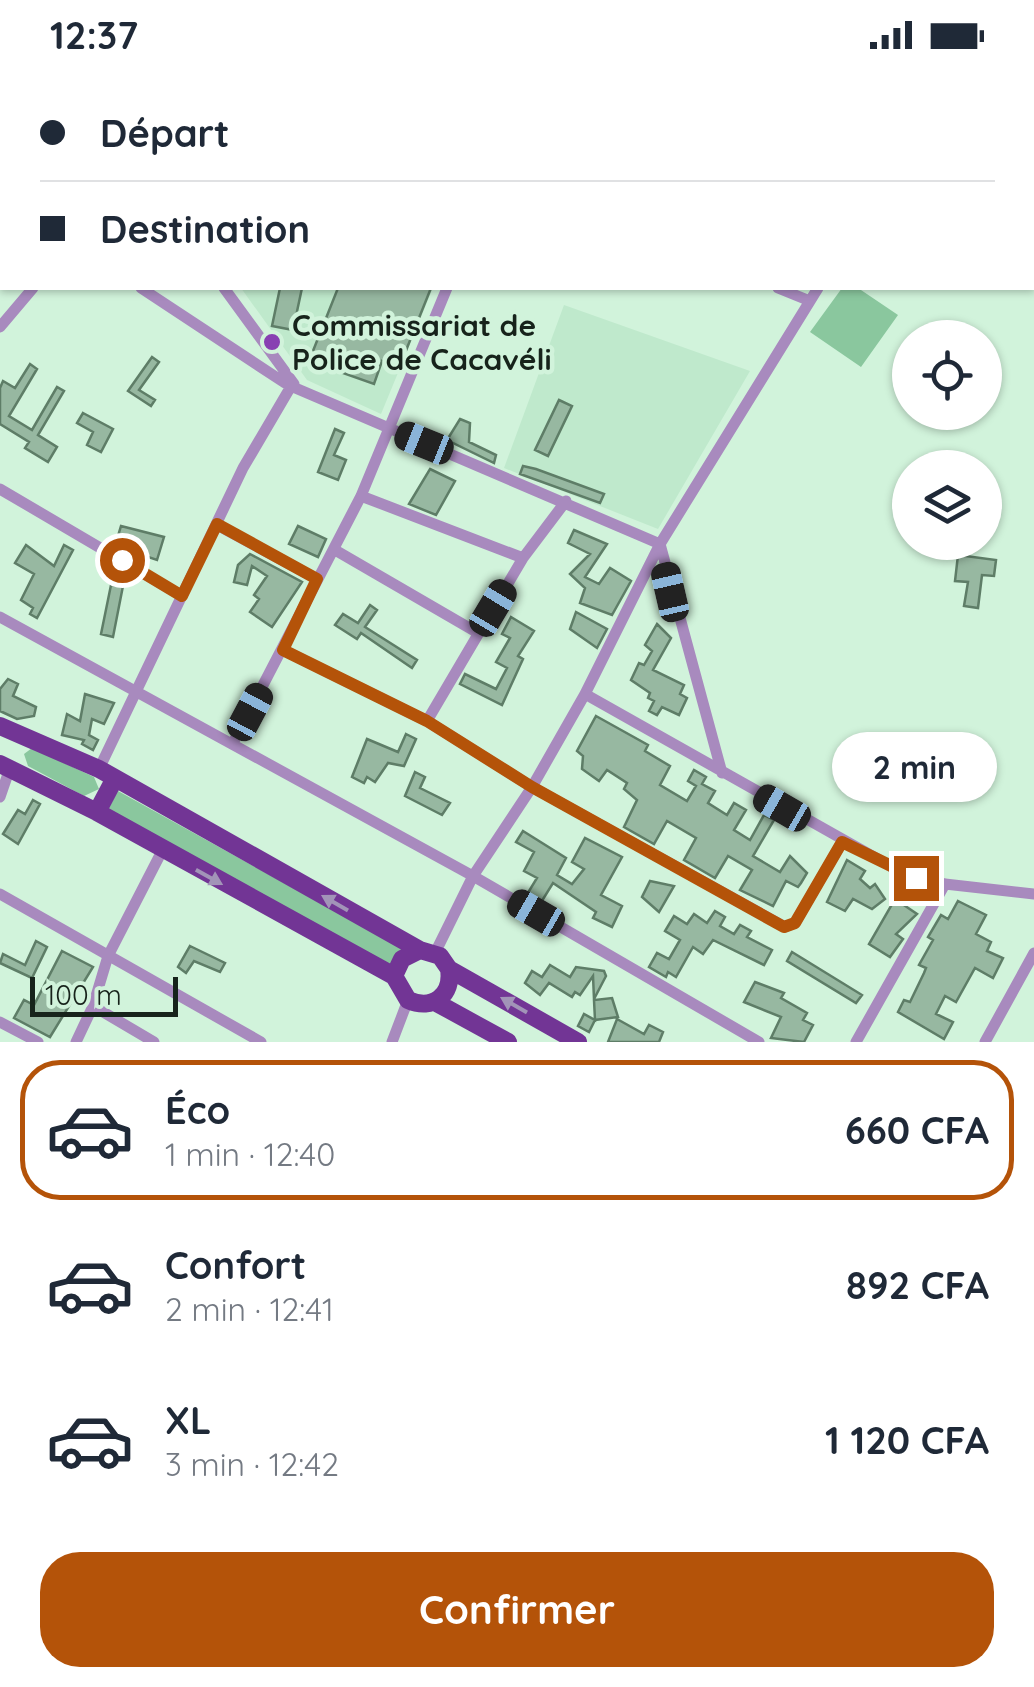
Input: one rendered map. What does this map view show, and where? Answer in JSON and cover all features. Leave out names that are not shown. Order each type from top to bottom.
[{"type":"main road","points":[[0,726],[107,774],[427,952],[449,969],[578,1042]]},
{"type":"main road","points":[[25,736],[5,766],[97,812],[394,976],[408,1000],[435,1002],[508,1042]]},
{"type":"main road","points":[[97,812],[107,774]]},
{"type":"main road","points":[[394,976],[402,959],[427,952]]},
{"type":"main road","points":[[435,1002],[447,990],[449,969]]},
{"type":"street","points":[[0,326],[30,290]]},
{"type":"street","points":[[144,290],[289,384],[566,500],[660,544],[722,773]]},
{"type":"street","points":[[225,290],[289,384]]},
{"type":"street","points":[[233,743],[361,496],[446,290]]},
{"type":"street","points":[[783,290],[810,301]]},
{"type":"street","points":[[427,952],[532,787],[586,694],[660,544],[817,290]]},
{"type":"street","points":[[107,774],[137,694],[182,596],[243,468],[289,384]]},
{"type":"street","points":[[0,489],[182,596]]},
{"type":"street","points":[[361,496],[523,558]]},
{"type":"street","points":[[427,721],[523,558],[566,500]]},
{"type":"street","points":[[217,524],[317,579]]},
{"type":"street","points":[[335,550],[478,633]]},
{"type":"street","points":[[0,616],[473,876],[758,1042]]},
{"type":"street","points":[[283,650],[427,721],[532,787],[784,927],[795,923],[842,842]]},
{"type":"street","points":[[586,694],[899,871],[945,884],[1034,894]]},
{"type":"street","points":[[0,798],[5,766]]},
{"type":"street","points":[[76,1042],[93,1006],[108,956],[162,850]]},
{"type":"street","points":[[856,1042],[945,884]]},
{"type":"street","points":[[0,894],[261,1042]]},
{"type":"street","points":[[985,1042],[1034,953]]},
{"type":"street","points":[[392,1042],[408,1000]]},
{"type":"street","points":[[93,1006],[154,1042]]},
{"type":"street","points":[[0,1023],[38,1042]]},
{"type":"shaded area","points":[[242,290],[432,290],[381,414],[307,380]]},
{"type":"shaded area","points":[[841,290],[861,290],[898,315],[861,367],[810,332]]},
{"type":"shaded area","points":[[564,305],[750,371],[658,529],[504,468]]},
{"type":"shaded area","points":[[32,748],[94,777],[99,789],[84,796],[28,766],[24,754]]},
{"type":"shaded area","points":[[118,791],[405,950],[394,970],[108,809]]},
{"type":"building","points":[[280,290],[302,290],[293,330],[272,326]]},
{"type":"building","points":[[337,290],[430,290],[399,368],[382,361],[374,384],[309,361]]},
{"type":"building","points":[[152,357],[159,362],[139,390],[155,400],[151,406],[128,391]]},
{"type":"building","points":[[30,364],[37,369],[9,416],[32,430],[57,387],[64,391],[38,435],[57,447],[48,462],[25,448],[29,442],[0,424],[3,381],[15,388]]},
{"type":"building","points":[[559,400],[572,406],[548,456],[535,450]]},
{"type":"building","points":[[83,413],[113,429],[101,452],[87,445],[93,432],[77,423]]},
{"type":"building","points":[[460,419],[470,423],[469,442],[496,455],[494,463],[447,440]]},
{"type":"building","points":[[335,429],[344,433],[334,455],[346,460],[338,480],[318,472]]},
{"type":"building","points":[[523,466],[604,494],[600,503],[520,474]]},
{"type":"building","points":[[430,469],[455,481],[436,515],[409,504]]},
{"type":"building","points":[[121,526],[164,537],[157,560],[115,546]]},
{"type":"building","points":[[298,526],[326,539],[318,557],[289,544]]},
{"type":"building","points":[[574,530],[607,544],[585,577],[599,584],[610,568],[631,581],[612,615],[580,603],[585,588],[570,574],[590,554],[568,543]]},
{"type":"building","points":[[26,545],[54,566],[64,545],[73,550],[37,618],[30,614],[33,608],[21,600],[34,574],[15,563]]},
{"type":"building","points":[[250,554],[302,582],[272,627],[250,612],[259,599],[254,595],[267,576],[252,566],[247,585],[234,582],[238,565]]},
{"type":"building","points":[[957,560],[996,560],[994,576],[982,575],[978,608],[964,606],[968,582],[955,581]]},
{"type":"building","points":[[111,585],[123,586],[113,637],[101,634]]},
{"type":"building","points":[[370,605],[377,610],[365,627],[417,660],[412,668],[361,633],[357,639],[335,625],[343,614],[358,623]]},
{"type":"building","points":[[576,612],[607,629],[597,648],[570,629]]},
{"type":"building","points":[[511,617],[534,631],[518,656],[523,659],[502,705],[460,684],[465,674],[496,689],[507,668],[496,662],[510,638],[502,634]]},
{"type":"building","points":[[657,624],[671,638],[653,670],[684,685],[680,694],[687,698],[679,715],[662,707],[657,715],[649,711],[654,701],[648,698],[650,693],[631,680],[639,663],[644,665],[652,651],[645,645]]},
{"type":"building","points":[[8,679],[18,684],[13,696],[36,707],[34,716],[17,719],[0,711],[0,689]]},
{"type":"building","points":[[85,694],[114,703],[104,724],[92,719],[89,735],[98,740],[93,750],[82,744],[84,740],[62,735],[67,714],[80,721]]},
{"type":"building","points":[[596,716],[648,745],[645,751],[670,766],[660,785],[687,801],[696,786],[688,781],[694,770],[706,777],[702,784],[715,791],[708,803],[727,815],[734,803],[746,810],[734,830],[750,840],[764,815],[774,820],[753,856],[780,872],[790,856],[807,873],[798,887],[786,881],[773,906],[740,890],[752,870],[728,856],[715,878],[684,860],[696,838],[667,821],[654,844],[624,827],[637,800],[624,789],[627,783],[607,770],[599,781],[582,769],[583,756],[577,751]]},
{"type":"building","points":[[406,734],[416,739],[404,766],[388,763],[375,782],[367,777],[364,783],[352,777],[367,739],[398,752]]},
{"type":"building","points":[[415,772],[425,777],[420,788],[450,803],[442,815],[405,796]]},
{"type":"building","points":[[33,800],[40,804],[18,844],[3,834],[18,810],[25,814]]},
{"type":"building","points":[[523,831],[566,858],[557,875],[572,884],[584,869],[572,862],[585,838],[622,857],[601,895],[622,906],[612,927],[593,918],[596,912],[553,883],[540,904],[526,896],[537,878],[524,871],[534,852],[516,842]]},
{"type":"building","points":[[847,860],[865,871],[860,879],[870,888],[875,884],[885,899],[872,909],[853,899],[845,911],[827,902]]},
{"type":"building","points":[[650,881],[674,886],[659,912],[642,897]]},
{"type":"building","points":[[895,899],[917,914],[896,934],[903,939],[890,957],[869,944]]},
{"type":"building","points":[[958,901],[986,915],[976,934],[991,942],[987,951],[1003,958],[993,978],[975,968],[956,1002],[945,996],[936,1014],[953,1022],[944,1039],[898,1012],[904,1000],[910,1002],[926,968],[919,965],[933,940],[928,937],[941,915],[948,919]]},
{"type":"building","points":[[715,911],[725,917],[720,926],[734,934],[740,925],[751,931],[747,937],[772,950],[764,965],[713,940],[703,954],[693,947],[676,977],[668,972],[666,977],[649,967],[657,953],[669,959],[680,940],[665,931],[674,916],[687,924],[694,914],[707,923]]},
{"type":"building","points":[[36,941],[47,947],[32,978],[0,963],[3,954],[25,965]]},
{"type":"building","points":[[190,946],[225,963],[220,972],[194,961],[186,973],[178,967]]},
{"type":"building","points":[[62,951],[93,967],[50,1037],[14,1018],[24,1000],[34,1005]]},
{"type":"building","points":[[792,952],[862,995],[856,1003],[787,961]]},
{"type":"building","points":[[550,965],[570,977],[576,967],[604,971],[606,976],[594,999],[593,976],[580,995],[575,992],[572,997],[549,983],[540,995],[525,983],[532,971],[542,977]]},
{"type":"building","points":[[755,982],[784,993],[781,998],[807,1013],[803,1020],[813,1025],[804,1042],[771,1038],[781,1017],[744,1002]]},
{"type":"building","points":[[612,998],[618,1017],[595,1020],[594,1000]]},
{"type":"building","points":[[584,1014],[595,1020],[589,1032],[578,1026]]},
{"type":"building","points":[[617,1019],[644,1034],[649,1025],[663,1032],[659,1042],[608,1042]]},
{"type":"place","name":"Commissariat de Police de Cacavéli","points":[[272,342]]},
{"type":"route","points":[[122,560],[182,596],[217,524],[317,579],[283,650],[427,721],[532,787],[784,927],[795,923],[842,842],[916,878]]}]
